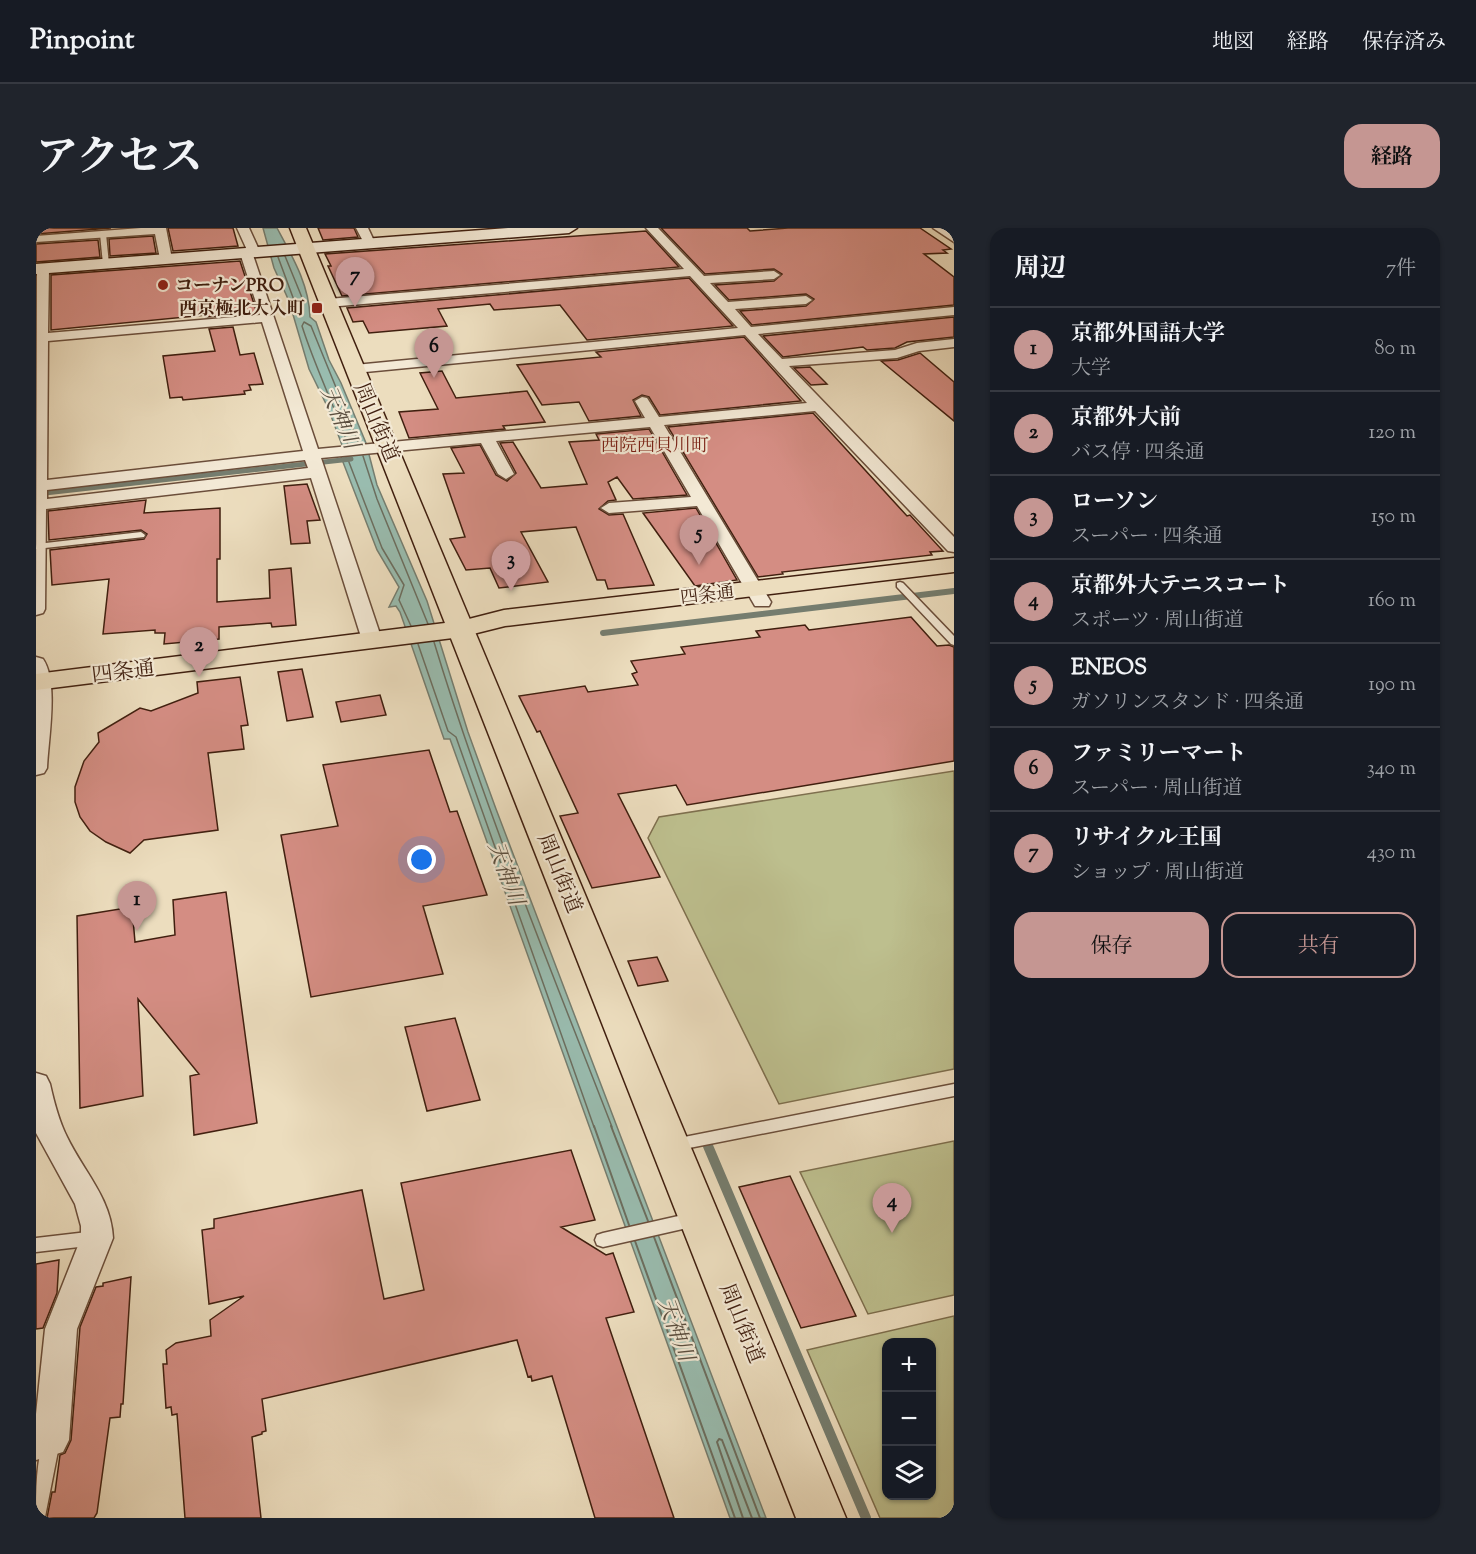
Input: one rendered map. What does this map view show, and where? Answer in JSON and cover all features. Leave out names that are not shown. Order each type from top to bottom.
[{"type":"main road","name":"周山街道","points":[[298,228],[300,249],[328,303],[355,369],[380,448],[451,630],[670,1146],[689,1221],[821,1518]]},
{"type":"main road","name":"四条通","points":[[38,676],[372,640],[451,630],[501,619],[758,595],[954,565]]},
{"type":"main road","name":"四条通","points":[[758,595],[908,593],[954,579]]},
{"type":"street","points":[[243,228],[255,252],[268,318],[372,640]]},
{"type":"street","points":[[362,228],[369,243]]},
{"type":"street","points":[[36,609],[40,269],[569,228]]},
{"type":"street","points":[[652,228],[954,547]]},
{"type":"street","points":[[939,228],[954,239]]},
{"type":"street","points":[[36,239],[160,229],[166,259]]},
{"type":"street","points":[[328,303],[697,276],[773,284]]},
{"type":"street","points":[[713,293],[730,292]]},
{"type":"street","points":[[726,306],[806,300]]},
{"type":"street","points":[[355,369],[954,311]]},
{"type":"street","points":[[920,315],[949,334]]},
{"type":"street","points":[[786,316],[800,327]]},
{"type":"street","points":[[39,338],[268,318]]},
{"type":"street","points":[[779,363],[897,354],[949,334]]},
{"type":"street","points":[[642,401],[758,595]]},
{"type":"street","points":[[37,495],[315,463],[334,452],[819,406]]},
{"type":"street","points":[[486,437],[506,474]]},
{"type":"street","points":[[609,508],[703,501]]},
{"type":"street","points":[[36,768],[38,676]]},
{"type":"street","points":[[36,1084],[39,1101],[60,1152],[91,1203],[98,1226],[97,1238],[60,1329],[44,1441]]},
{"type":"lane","points":[[104,234],[106,264]]},
{"type":"lane","points":[[37,547],[141,535]]},
{"type":"lane","points":[[908,593],[954,642]]},
{"type":"lane","points":[[670,1146],[954,1090]]},
{"type":"lane","points":[[603,1240],[689,1221]]},
{"type":"lane","points":[[36,1245],[97,1238]]},
{"type":"lane","points":[[36,1516],[44,1441]]},
{"type":"green space","points":[[954,771],[954,1069],[779,1104],[648,838],[659,817]]},
{"type":"green space","points":[[954,1141],[954,1295],[868,1314],[800,1172]]},
{"type":"green space","points":[[954,1316],[954,1518],[880,1518],[807,1350]]},
{"type":"water","name":"天神川","points":[[263,228],[277,228],[294,260],[307,293],[310,317],[316,322],[329,360],[366,443],[377,485],[427,601],[468,732],[496,809],[766,1518],[730,1518],[450,739],[444,739],[400,612],[396,606],[389,607],[399,587],[377,550],[341,457],[342,445],[328,408],[309,369],[289,301],[274,268]]},
{"type":"building","points":[[36,228],[111,228],[36,234]]},
{"type":"building","points":[[168,228],[233,228],[238,246],[173,251]]},
{"type":"building","points":[[318,228],[354,228],[358,237],[323,240]]},
{"type":"building","points":[[661,228],[747,228],[750,231],[788,228],[920,228],[951,249],[943,250],[947,253],[924,254],[954,277],[954,305],[752,325],[740,311],[806,306],[814,299],[806,294],[729,300],[715,285],[774,281],[782,274],[774,269],[705,274]]},
{"type":"building","points":[[646,231],[679,267],[342,296],[325,254]]},
{"type":"building","points":[[153,236],[156,253],[110,256],[109,239]]},
{"type":"building","points":[[98,240],[100,257],[36,262],[36,244]]},
{"type":"building","points":[[240,261],[257,313],[206,317],[206,315],[51,330],[51,275]]},
{"type":"building","points":[[689,278],[733,326],[587,340],[560,305],[494,310],[490,304],[438,309],[447,326],[369,333],[363,321],[353,322],[347,308]]},
{"type":"building","points":[[954,317],[954,337],[907,342],[895,348],[867,350],[863,347],[783,357],[763,336]]},
{"type":"building","points":[[233,327],[240,355],[254,353],[263,384],[249,385],[251,390],[244,391],[245,394],[183,400],[182,397],[170,398],[163,356],[215,351],[209,329]]},
{"type":"building","points":[[744,337],[801,401],[660,415],[649,397],[642,395],[633,400],[641,416],[589,421],[579,402],[542,405],[517,365],[601,357],[596,352]]},
{"type":"building","points":[[920,353],[954,382],[954,421],[881,361],[898,360]]},
{"type":"building","points":[[810,367],[827,384],[811,385],[794,368]]},
{"type":"building","points":[[442,371],[456,398],[527,391],[545,422],[503,426],[505,429],[409,438],[399,412],[438,409],[420,373]]},
{"type":"building","points":[[813,413],[907,516],[910,515],[943,551],[930,552],[932,555],[782,572],[783,574],[758,577],[668,427]]},
{"type":"building","points":[[649,429],[687,495],[633,499],[617,477],[608,482],[616,500],[608,501],[599,509],[609,515],[623,514],[654,585],[608,589],[605,580],[597,580],[576,527],[521,532],[548,582],[499,588],[490,568],[466,570],[450,539],[465,537],[443,474],[464,473],[451,448],[480,445],[496,475],[507,481],[516,473],[500,443],[513,442],[541,488],[587,484],[569,442],[599,440],[596,434]]},
{"type":"building","points":[[307,484],[320,520],[307,521],[310,543],[291,544],[284,486]]},
{"type":"building","points":[[146,500],[144,513],[220,508],[217,602],[270,598],[269,570],[291,568],[296,625],[272,627],[271,623],[219,627],[219,639],[164,644],[165,633],[155,633],[155,630],[103,634],[109,579],[52,585],[50,550],[144,539],[147,534],[141,530],[49,540],[48,511]]},
{"type":"building","points":[[696,508],[737,580],[695,586],[643,513]]},
{"type":"building","points":[[911,617],[937,646],[954,647],[954,761],[687,805],[676,785],[618,794],[660,877],[592,888],[560,816],[578,813],[540,731],[537,732],[519,696],[585,686],[588,692],[638,685],[632,674],[637,672],[631,661],[685,654],[681,647],[760,637],[756,631],[805,625],[809,630]]},
{"type":"building","points":[[302,669],[313,717],[287,721],[278,672]]},
{"type":"building","points":[[240,677],[248,725],[241,726],[244,749],[208,753],[218,830],[144,840],[130,853],[106,842],[90,831],[80,817],[75,802],[75,787],[84,761],[99,742],[98,733],[140,708],[151,711],[198,693],[197,682]]},
{"type":"building","points":[[380,695],[386,715],[341,722],[336,702]]},
{"type":"building","points":[[429,750],[450,812],[457,811],[487,895],[423,906],[443,974],[311,997],[281,835],[338,826],[323,765]]},
{"type":"building","points":[[226,892],[257,1123],[194,1135],[190,1076],[199,1074],[138,999],[143,1096],[80,1108],[77,916],[132,907],[135,942],[175,935],[173,900]]},
{"type":"building","points":[[657,957],[668,981],[638,986],[628,961]]},
{"type":"building","points":[[455,1018],[480,1100],[427,1111],[405,1027]]},
{"type":"building","points":[[571,1150],[595,1220],[561,1227],[606,1255],[613,1253],[634,1312],[606,1318],[674,1518],[595,1518],[552,1376],[532,1381],[531,1376],[528,1377],[517,1340],[262,1399],[266,1431],[252,1437],[261,1518],[185,1518],[177,1414],[172,1415],[171,1407],[166,1408],[163,1364],[167,1364],[166,1350],[176,1343],[211,1336],[210,1320],[244,1296],[209,1304],[202,1230],[214,1228],[214,1219],[362,1190],[384,1299],[424,1290],[401,1183]]},
{"type":"building","points":[[790,1176],[856,1316],[801,1328],[739,1187]]},
{"type":"building","points":[[59,1260],[57,1293],[43,1328],[36,1329],[36,1264]]},
{"type":"building","points":[[131,1277],[123,1404],[121,1404],[120,1417],[110,1418],[97,1513],[94,1518],[47,1518],[52,1492],[55,1492],[60,1455],[65,1453],[71,1440],[80,1327],[96,1287],[103,1286],[103,1283]]},
{"type":"waterway","name":"天神川","points":[[36,494],[351,459]]},
{"type":"waterway","points":[[603,633],[954,591]]},
{"type":"waterway","points":[[708,1146],[866,1518]]},
{"type":"place","name":"コーナンPRO","points":[[163,285]]},
{"type":"place","name":"リサイクル王国","points":[[355,307]]},
{"type":"place","name":"西京極北大入町","points":[[317,308]]},
{"type":"place","name":"ファミリーマート","points":[[434,378]]},
{"type":"place","name":"ENEOS","points":[[699,565]]},
{"type":"place","name":"ローソン","points":[[511,591]]},
{"type":"place","name":"京都外大前","points":[[199,677]]},
{"type":"place","name":"京都外国語大学","points":[[137,931]]},
{"type":"place","name":"京都外大テニスコート","points":[[892,1233]]},
{"type":"district","name":"西院西貝川町","points":[[655,445]]}]
